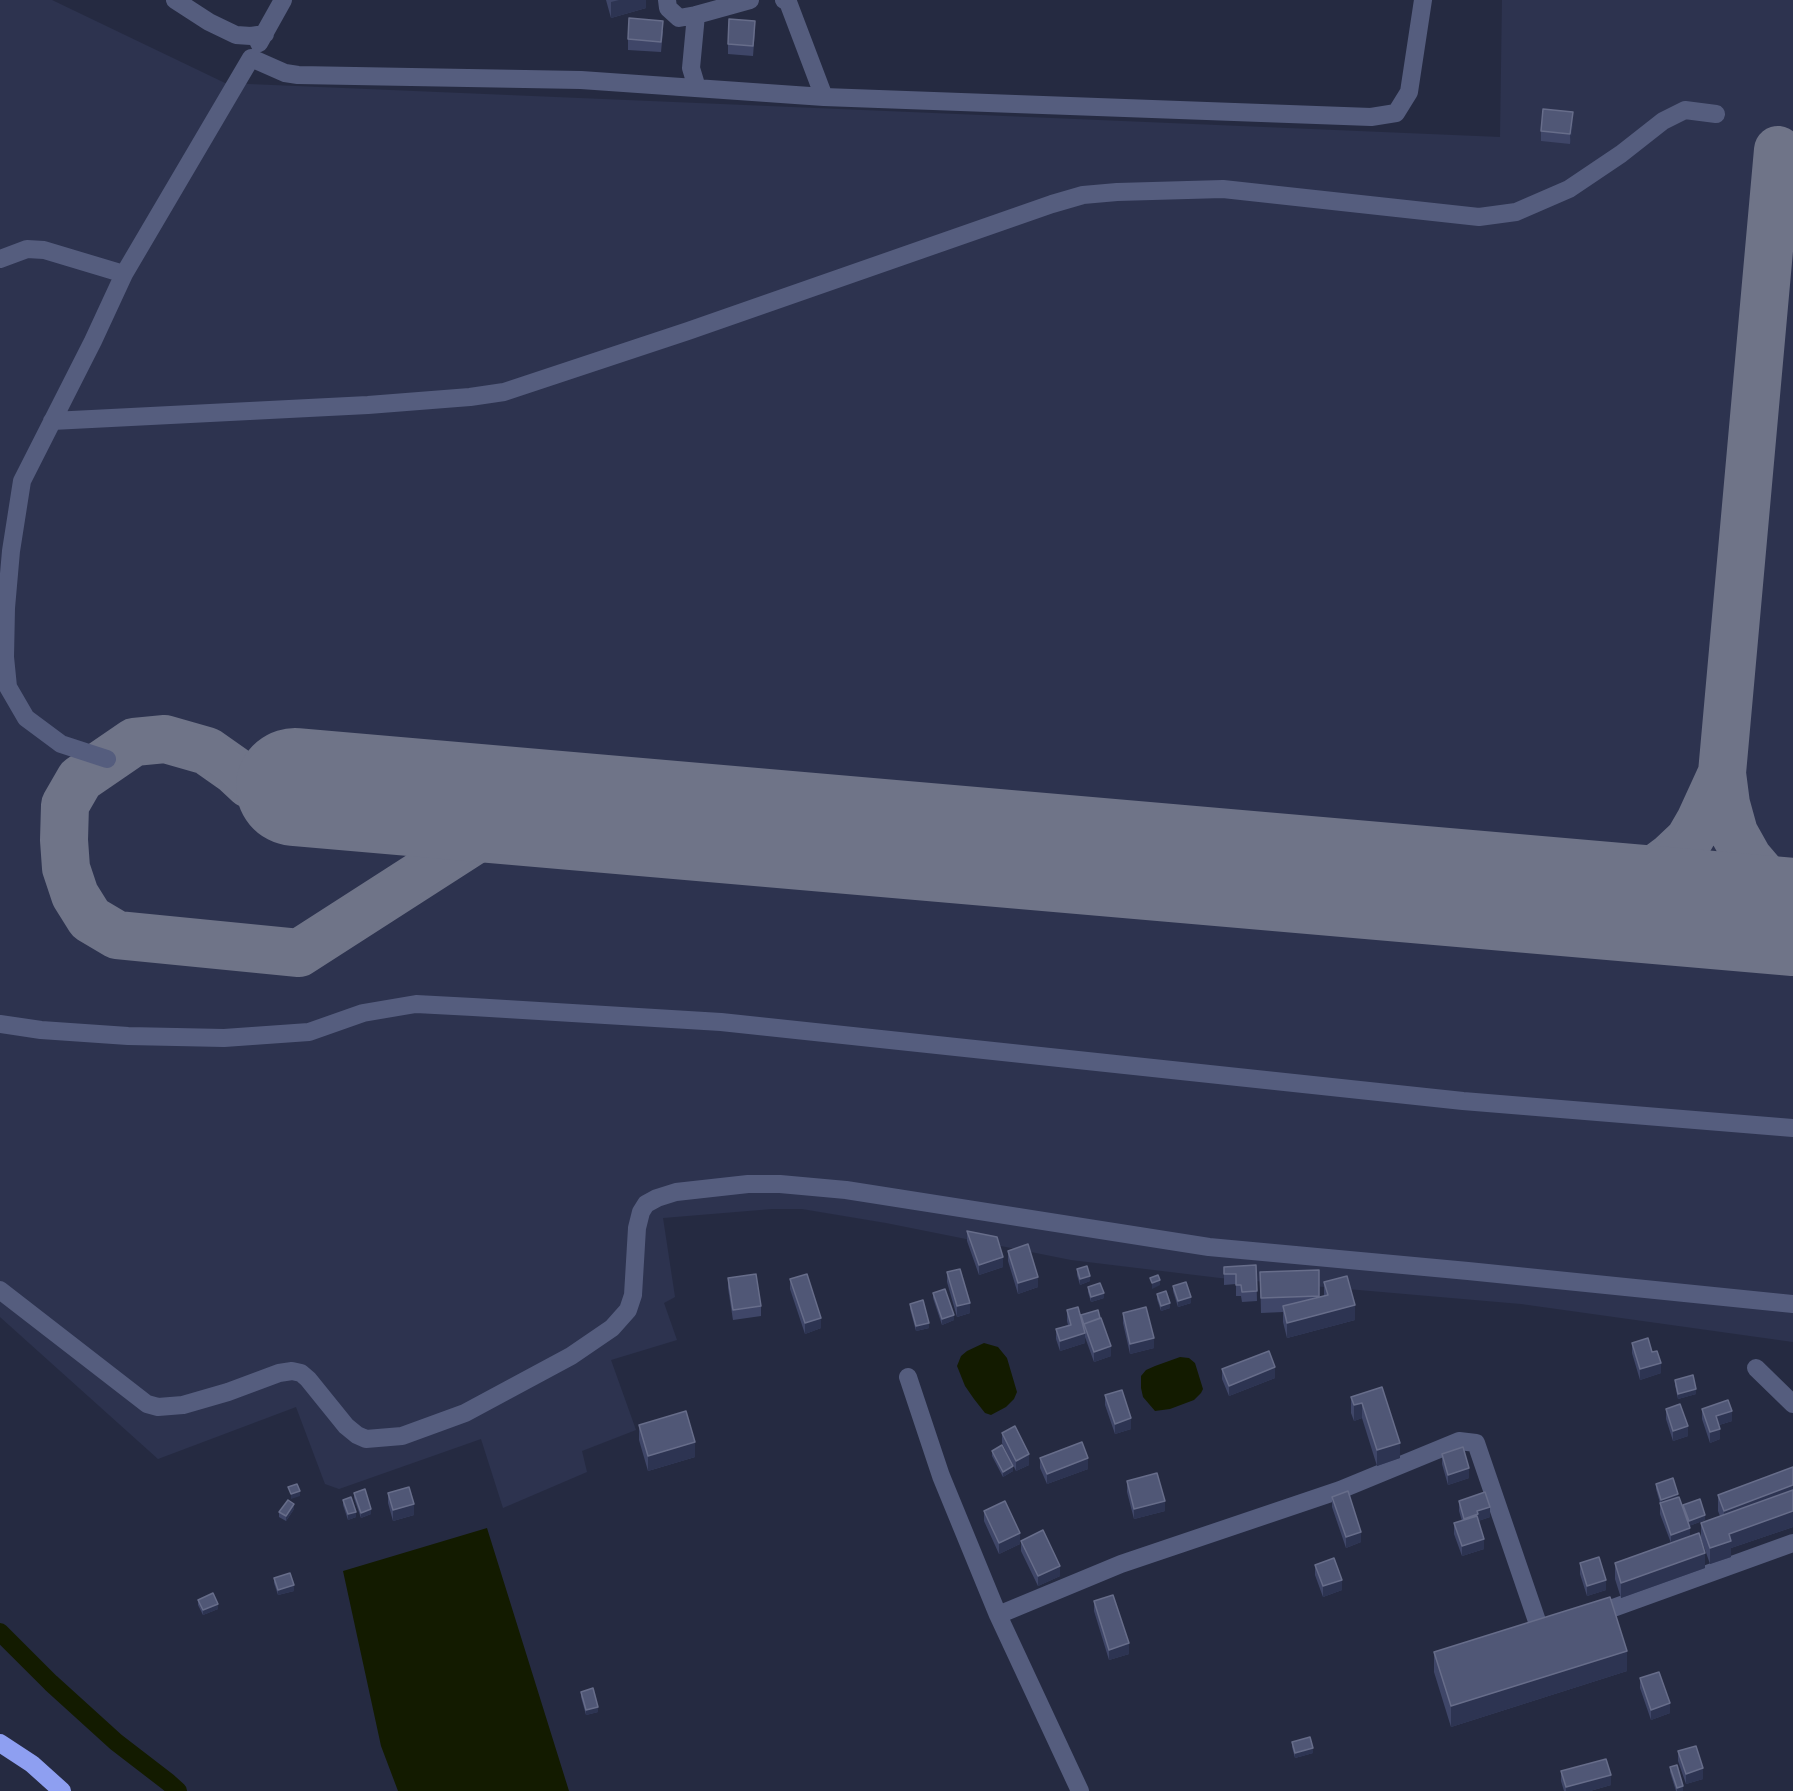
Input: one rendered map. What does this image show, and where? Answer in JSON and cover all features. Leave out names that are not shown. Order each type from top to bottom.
[{"type":"highway","points":[[0,1743],[32,1764],[62,1791]]},
{"type":"street","points":[[175,0],[202,18],[236,35],[264,34]]},
{"type":"street","points":[[107,759],[61,744],[26,718],[9,687],[5,657],[6,608],[11,551],[22,480],[124,274],[283,0]]},
{"type":"street","points":[[667,0],[668,8],[679,18],[696,15],[725,3],[750,0]]},
{"type":"street","points":[[784,0],[788,2],[824,97]]},
{"type":"street","points":[[251,58],[285,73],[298,75],[581,80],[824,97],[1371,117],[1396,113],[1409,92],[1423,0]]},
{"type":"street","points":[[725,3],[729,29]]},
{"type":"street","points":[[696,15],[692,68],[697,88]]},
{"type":"street","points":[[52,421],[368,405],[504,392],[1083,195],[1223,189],[1479,217],[1516,212],[1569,189],[1621,154],[1663,121],[1685,110],[1716,114]]},
{"type":"street","points":[[0,259],[27,249],[44,250],[124,274]]},
{"type":"street","points":[[0,1024],[41,1030],[128,1036],[224,1038],[309,1032],[363,1013],[416,1004],[485,1007],[722,1022],[1462,1101],[1793,1128]]},
{"type":"street","points":[[0,1290],[147,1404],[158,1407],[183,1405],[228,1392],[279,1373],[292,1371],[301,1373],[346,1426],[366,1439],[402,1436],[465,1413],[571,1356],[612,1328],[628,1310],[633,1296],[637,1228],[640,1212],[646,1204],[676,1192],[748,1184],[780,1184],[846,1190],[1209,1247],[1793,1304]]},
{"type":"street","points":[[1756,1368],[1793,1404]]},
{"type":"street","points":[[909,1377],[941,1476],[998,1615],[1080,1791]]},
{"type":"street","points":[[998,1615],[1121,1564],[1340,1490],[1459,1441],[1476,1443],[1538,1624],[1554,1630],[1793,1543]]},
{"type":"shaded area","points":[[0,0],[52,0],[225,83],[1500,137],[1502,0],[1793,0],[1793,1342],[1521,1304],[1220,1278],[1071,1260],[886,1223],[802,1209],[772,1209],[663,1218],[675,1297],[664,1303],[677,1340],[611,1360],[636,1430],[582,1451],[587,1472],[503,1508],[481,1439],[339,1489],[325,1484],[296,1407],[158,1459],[0,1317]]},
{"type":"shaded area","points":[[984,1343],[998,1347],[1007,1358],[1017,1392],[1006,1407],[991,1415],[985,1413],[974,1399],[965,1386],[957,1366],[961,1356]]},
{"type":"shaded area","points":[[1180,1357],[1189,1358],[1195,1363],[1203,1389],[1194,1400],[1170,1409],[1155,1411],[1143,1397],[1141,1376],[1146,1370]]},
{"type":"shaded area","points":[[487,1528],[569,1791],[398,1791],[381,1746],[343,1571]]},
{"type":"building","points":[[629,18],[663,21],[661,42],[628,39]]},
{"type":"building","points":[[729,19],[755,21],[753,46],[728,44]]},
{"type":"building","points":[[1543,109],[1573,112],[1570,134],[1541,131]]},
{"type":"building","points":[[967,1231],[997,1237],[1003,1257],[979,1265]]},
{"type":"building","points":[[1028,1244],[1038,1277],[1018,1283],[1008,1251]]},
{"type":"building","points":[[1256,1265],[1257,1291],[1242,1292],[1241,1285],[1236,1285],[1236,1274],[1224,1274],[1224,1267]]},
{"type":"building","points":[[1087,1266],[1090,1276],[1080,1279],[1077,1269]]},
{"type":"building","points":[[960,1269],[970,1303],[957,1306],[947,1272]]},
{"type":"building","points":[[1319,1270],[1319,1296],[1261,1298],[1260,1272]]},
{"type":"building","points":[[756,1274],[761,1306],[733,1310],[728,1278]]},
{"type":"building","points":[[807,1274],[821,1318],[805,1323],[790,1279]]},
{"type":"building","points":[[1158,1275],[1160,1280],[1152,1283],[1150,1278]]},
{"type":"building","points":[[1347,1276],[1355,1305],[1287,1323],[1283,1306],[1328,1295],[1324,1282]]},
{"type":"building","points":[[1186,1282],[1191,1297],[1178,1301],[1173,1286]]},
{"type":"building","points":[[1100,1283],[1104,1293],[1091,1297],[1088,1287]]},
{"type":"building","points":[[945,1289],[954,1315],[942,1319],[933,1293]]},
{"type":"building","points":[[1166,1291],[1170,1303],[1161,1306],[1157,1294]]},
{"type":"building","points":[[923,1300],[929,1323],[916,1326],[910,1304]]},
{"type":"building","points":[[1078,1307],[1085,1333],[1060,1341],[1056,1329],[1071,1325],[1067,1310]]},
{"type":"building","points":[[1146,1307],[1154,1338],[1130,1344],[1123,1313]]},
{"type":"building","points":[[1098,1310],[1100,1318],[1084,1325],[1081,1315]]},
{"type":"building","points":[[1101,1318],[1111,1346],[1094,1352],[1084,1324]]},
{"type":"building","points":[[1648,1338],[1652,1352],[1657,1351],[1661,1363],[1640,1369],[1632,1343]]},
{"type":"building","points":[[1269,1351],[1275,1367],[1229,1386],[1222,1369]]},
{"type":"building","points":[[1693,1375],[1696,1389],[1678,1394],[1675,1380]]},
{"type":"building","points":[[1382,1387],[1400,1443],[1377,1450],[1362,1403],[1354,1405],[1351,1397]]},
{"type":"building","points":[[1122,1390],[1131,1418],[1115,1424],[1105,1395]]},
{"type":"building","points":[[1728,1400],[1732,1411],[1716,1416],[1720,1429],[1710,1432],[1702,1409]]},
{"type":"building","points":[[1680,1404],[1688,1426],[1673,1431],[1666,1409]]},
{"type":"building","points":[[686,1411],[695,1442],[648,1456],[639,1425]]},
{"type":"building","points":[[1015,1426],[1029,1454],[1016,1461],[1002,1433]]},
{"type":"building","points":[[1082,1442],[1088,1458],[1047,1474],[1040,1458]]},
{"type":"building","points":[[1002,1445],[1013,1466],[1003,1472],[992,1451]]},
{"type":"building","points":[[1463,1447],[1469,1468],[1448,1475],[1442,1454]]},
{"type":"building","points":[[1793,1467],[1793,1485],[1724,1511],[1718,1495]]},
{"type":"building","points":[[1157,1473],[1165,1501],[1134,1509],[1127,1481]]},
{"type":"building","points":[[1673,1478],[1678,1494],[1661,1500],[1656,1484]]},
{"type":"building","points":[[297,1484],[300,1491],[291,1494],[288,1487]]},
{"type":"building","points":[[409,1487],[414,1504],[393,1510],[388,1493]]},
{"type":"building","points":[[365,1489],[371,1509],[361,1513],[354,1493]]},
{"type":"building","points":[[1793,1490],[1793,1511],[1729,1534],[1731,1541],[1710,1548],[1701,1523]]},
{"type":"building","points":[[1348,1491],[1361,1532],[1346,1537],[1332,1497]]},
{"type":"building","points":[[1485,1492],[1490,1507],[1477,1511],[1478,1514],[1464,1519],[1459,1501]]},
{"type":"building","points":[[351,1497],[356,1512],[348,1514],[343,1500]]},
{"type":"building","points":[[1679,1497],[1690,1528],[1671,1535],[1660,1503]]},
{"type":"building","points":[[1700,1499],[1705,1515],[1689,1521],[1683,1505]]},
{"type":"building","points":[[288,1500],[294,1504],[286,1516],[279,1512]]},
{"type":"building","points":[[1005,1501],[1020,1533],[999,1543],[984,1511]]},
{"type":"building","points":[[1477,1516],[1484,1539],[1462,1546],[1454,1523]]},
{"type":"building","points":[[1043,1530],[1060,1566],[1038,1576],[1021,1541]]},
{"type":"building","points":[[1699,1533],[1705,1553],[1621,1583],[1615,1563]]},
{"type":"building","points":[[1599,1557],[1606,1580],[1587,1586],[1580,1563]]},
{"type":"building","points":[[1334,1558],[1342,1580],[1323,1586],[1315,1565]]},
{"type":"building","points":[[290,1573],[294,1585],[278,1590],[274,1578]]},
{"type":"building","points":[[213,1593],[218,1604],[203,1610],[198,1600]]},
{"type":"building","points":[[1113,1595],[1129,1643],[1109,1650],[1094,1601]]},
{"type":"building","points":[[1610,1597],[1627,1651],[1451,1706],[1434,1652]]},
{"type":"building","points":[[1659,1672],[1670,1703],[1651,1710],[1640,1678]]},
{"type":"building","points":[[593,1688],[598,1707],[586,1710],[581,1692]]},
{"type":"building","points":[[1310,1737],[1313,1748],[1295,1753],[1292,1742]]},
{"type":"building","points":[[1696,1746],[1703,1768],[1686,1774],[1678,1751]]},
{"type":"building","points":[[1606,1759],[1611,1775],[1566,1787],[1561,1771]]},
{"type":"building","points":[[1677,1765],[1683,1786],[1677,1788],[1670,1767]]},
{"type":"waterway","points":[[0,1632],[51,1683],[116,1742],[178,1791]]},
{"type":"taxiway","points":[[1722,773],[1778,150]]},
{"type":"taxiway","points":[[295,787],[249,784],[207,751],[165,739],[134,742],[80,779],[65,805],[66,868],[75,895],[90,919],[117,935],[299,953],[509,818],[538,808]]},
{"type":"taxiway","points":[[1559,896],[1596,893],[1624,885],[1651,872],[1671,857],[1689,840],[1722,773],[1726,804],[1734,833],[1748,858],[1771,885],[1793,903]]},
{"type":"runway","points":[[295,787],[1793,917]]}]
